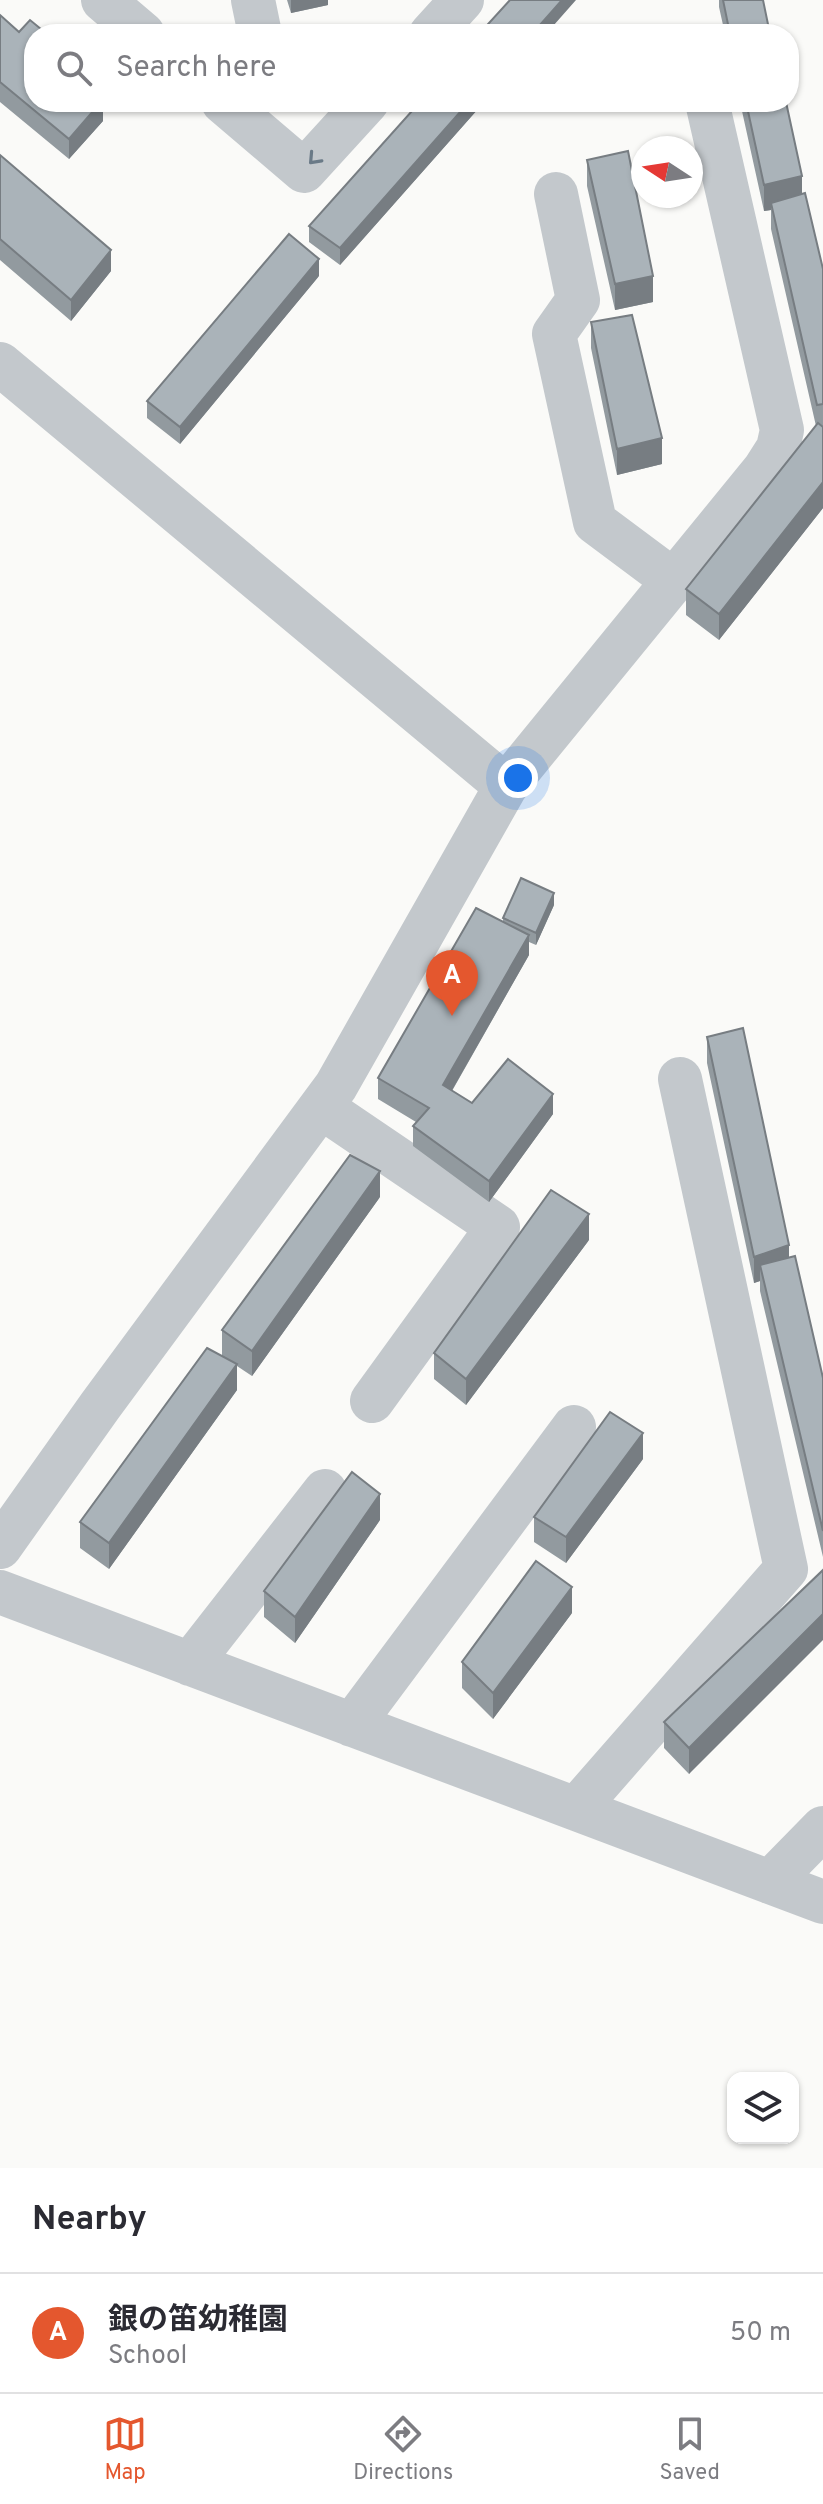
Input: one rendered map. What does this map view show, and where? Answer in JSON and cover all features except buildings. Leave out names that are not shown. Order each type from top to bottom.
[{"type":"street","points":[[103,0],[131,24]]},
{"type":"street","points":[[253,0],[258,24]]},
{"type":"street","points":[[440,24],[462,0]]},
{"type":"street","points":[[235,112],[304,171],[358,112]]},
{"type":"street","points":[[0,1547],[336,1086],[506,786],[764,470],[778,448],[782,430],[709,112]]},
{"type":"street","points":[[556,194],[578,300],[554,334],[595,522],[674,581]]},
{"type":"street","points":[[0,364],[506,786]]},
{"type":"street","points":[[576,1809],[786,1569],[680,1079]]},
{"type":"street","points":[[321,1107],[498,1227],[372,1401]]},
{"type":"street","points":[[352,1725],[574,1427]]},
{"type":"street","points":[[190,1664],[325,1491]]},
{"type":"street","points":[[0,1592],[823,1902]]},
{"type":"street","points":[[770,1882],[823,1828]]},
{"type":"place","name":"銀の笛幼稚園","points":[[452,1016]]}]
